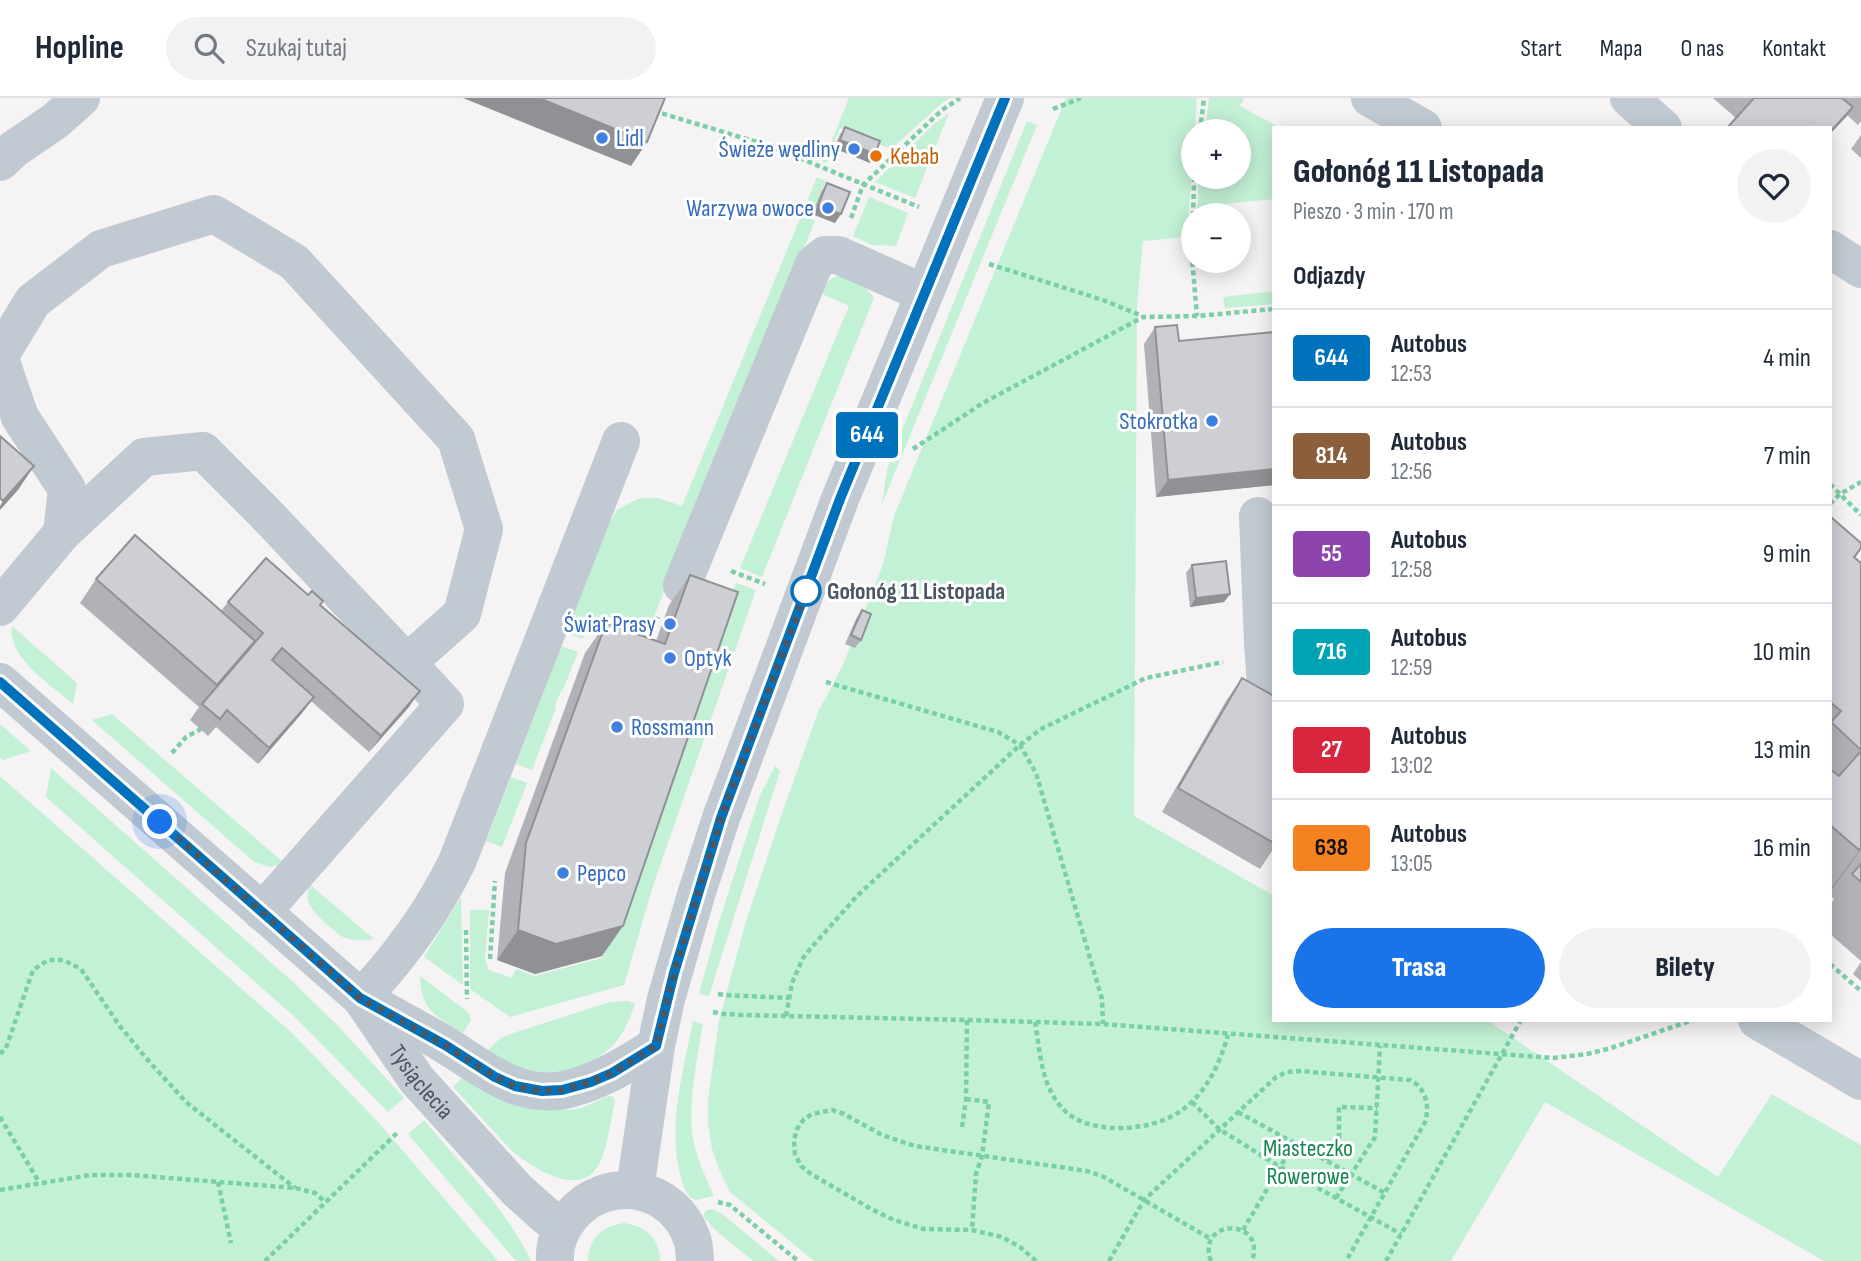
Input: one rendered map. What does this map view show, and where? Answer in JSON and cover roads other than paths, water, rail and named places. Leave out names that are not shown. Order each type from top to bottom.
[{"type":"street","points":[[0,162],[55,121],[80,98]]},
{"type":"street","points":[[635,1189],[656,1046],[670,986],[721,818],[840,499],[1004,98]]},
{"type":"street","points":[[1629,98],[1660,126]]},
{"type":"street","points":[[62,533],[67,489],[20,417],[0,357],[33,301],[101,249],[214,214],[294,262],[456,439],[484,529],[462,614],[407,663]]},
{"type":"street","points":[[1832,250],[1861,269]]},
{"type":"street","points":[[682,585],[814,264],[825,255],[838,255],[925,293]]},
{"type":"street","points":[[621,441],[457,862],[422,923],[386,971],[360,998],[445,1045],[495,1077],[515,1086],[542,1091],[562,1090],[591,1082],[612,1073],[656,1046]]},
{"type":"street","points":[[0,607],[62,533],[144,457],[203,451],[445,704],[262,912]]},
{"type":"street","points":[[1258,516],[1267,701],[1272,703]]},
{"type":"street","name":"Tysiąclecia","points":[[0,682],[360,998],[417,1080],[517,1190],[546,1216],[558,1244]]},
{"type":"street","points":[[1760,1022],[1861,1081]]},
{"type":"street","points":[[558,1244],[580,1204],[606,1191],[635,1189],[661,1199],[681,1217],[703,1254]]},
{"type":"place","name":"Lidl","points":[[602,138]]},
{"type":"place","name":"Świeże wędliny","points":[[854,149]]},
{"type":"place","name":"Kebab","points":[[876,156]]},
{"type":"place","name":"Warzywa owoce","points":[[828,208]]},
{"type":"place","name":"Stokrotka","points":[[1212,421]]},
{"type":"place","name":"Gołonóg 11 Listopada","points":[[806,591]]},
{"type":"place","name":"Świat Prasy","points":[[670,624]]},
{"type":"place","name":"Optyk","points":[[670,658]]},
{"type":"place","name":"Rossmann","points":[[617,727]]},
{"type":"place","name":"Pepco","points":[[563,873]]},
{"type":"park label","name":"Miasteczko Rowerowe","points":[[1308,1162]]}]
